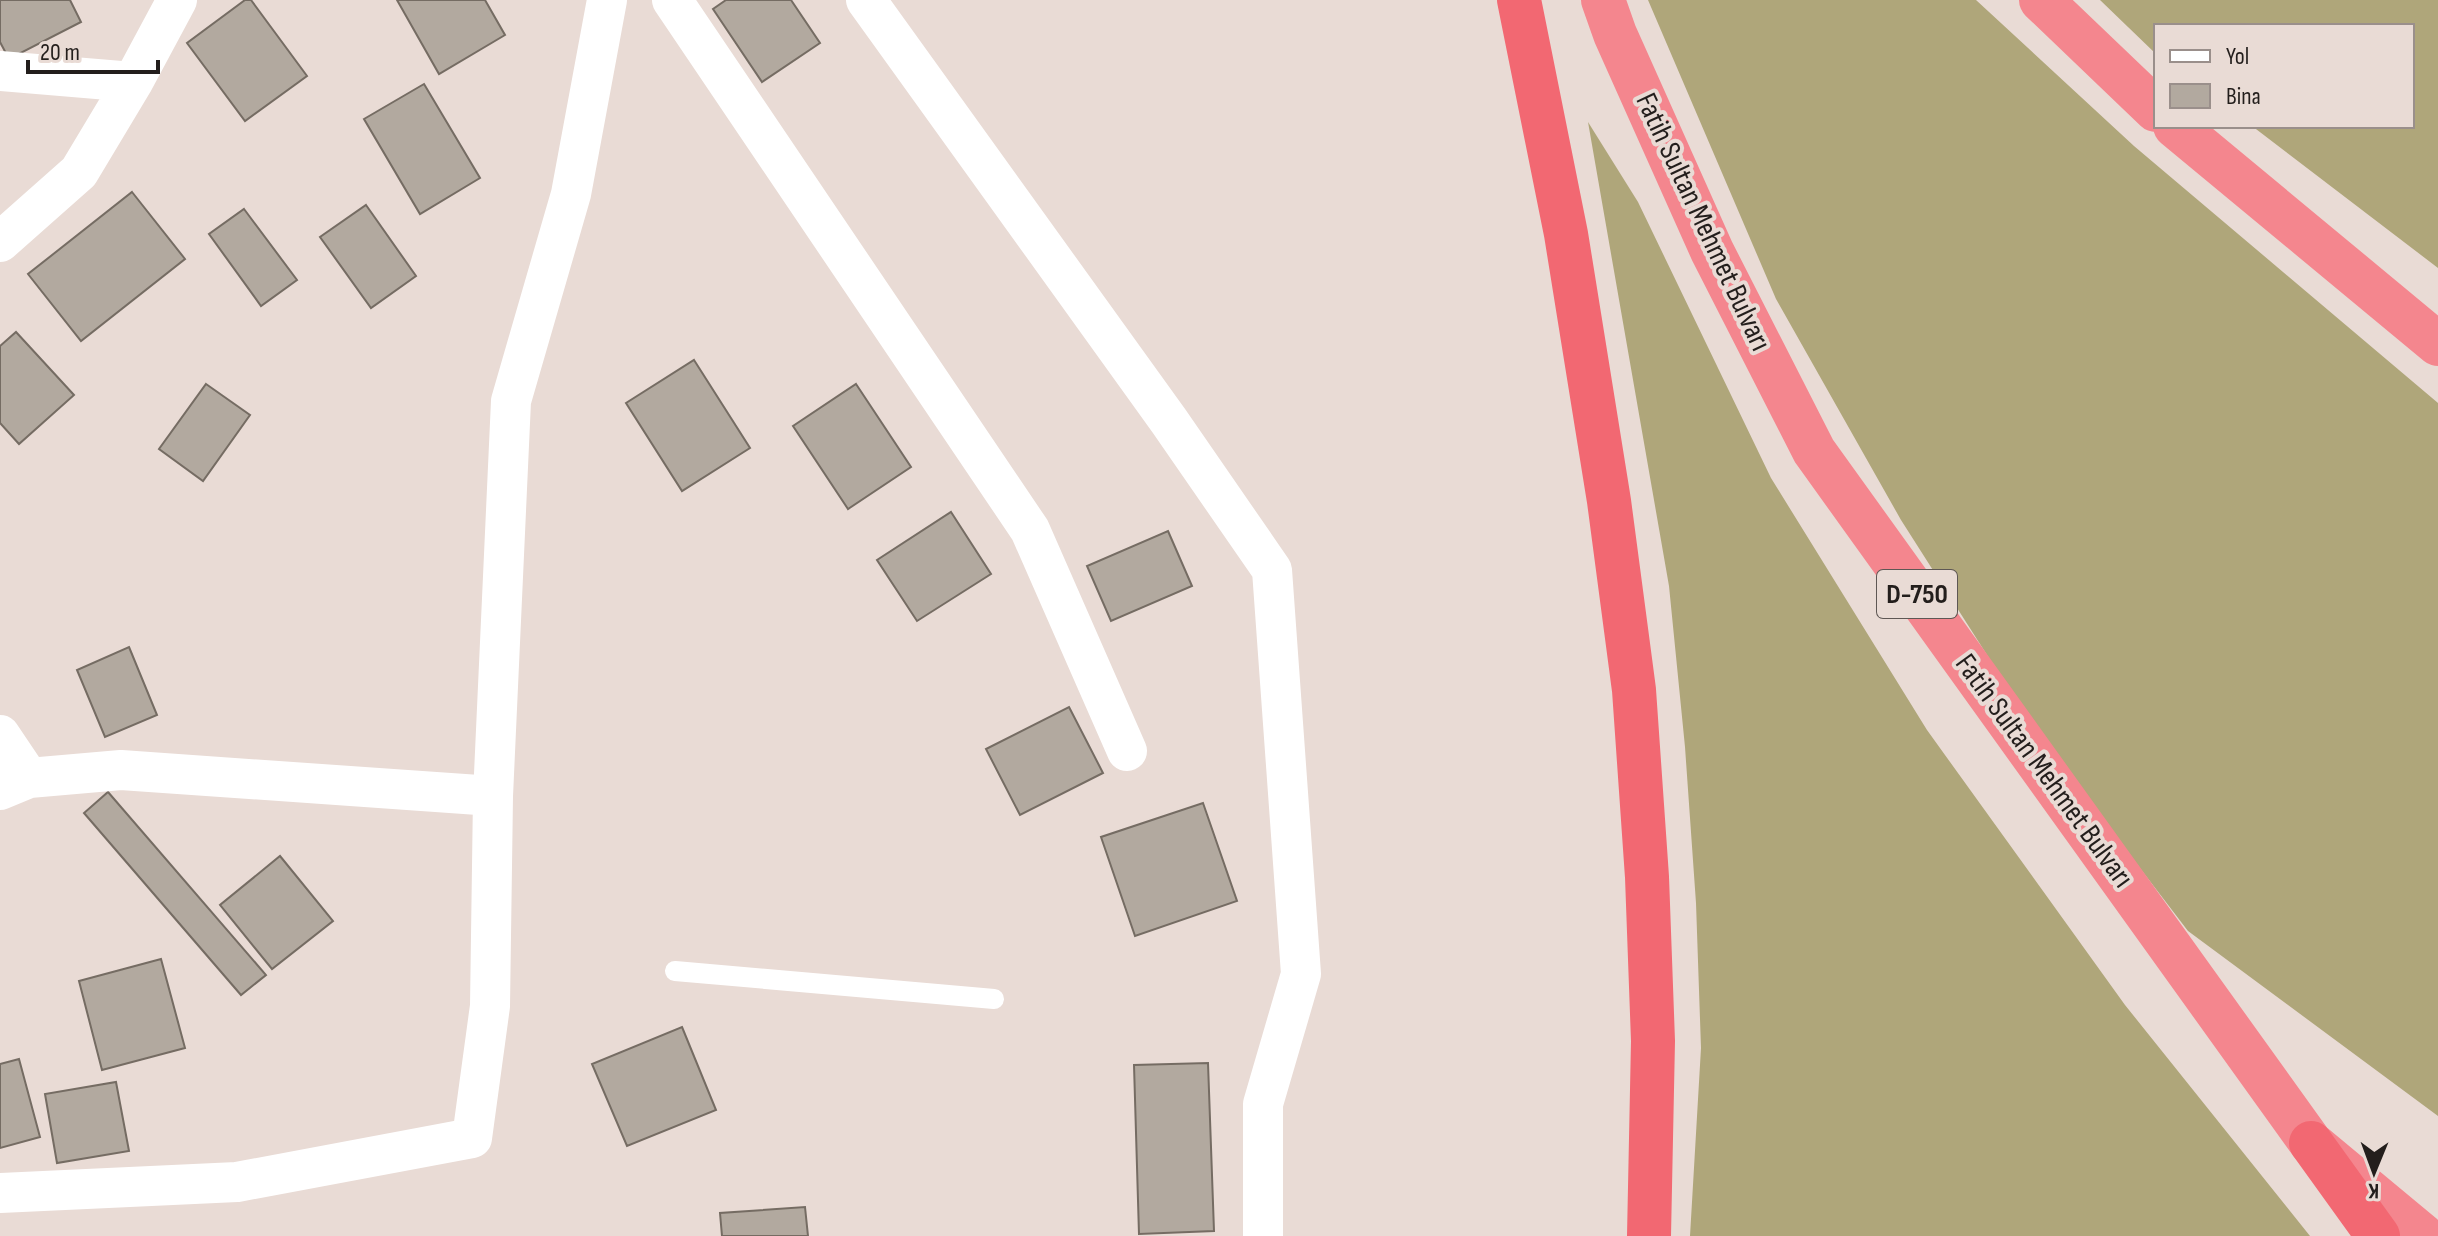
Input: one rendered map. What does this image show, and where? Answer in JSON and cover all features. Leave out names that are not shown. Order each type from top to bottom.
[{"type":"highway","points":[[1519,0],[1566,234],[1609,501],[1634,690],[1647,877],[1653,1041],[1649,1236]]},
{"type":"highway","name":"Fatih Sultan Mehmet Bulvarı","points":[[1603,0],[1615,34],[1712,251],[1814,451],[2311,1143],[2423,1236]]},
{"type":"highway","points":[[2041,0],[2154,108]]},
{"type":"highway","points":[[2177,128],[2438,344]]},
{"type":"highway","points":[[2311,1143],[2378,1236]]},
{"type":"street","points":[[0,242],[79,172],[177,0]]},
{"type":"street","points":[[0,1193],[237,1182],[472,1138],[490,1006],[493,796],[511,401],[571,194],[607,0]]},
{"type":"street","points":[[672,0],[1030,530],[1127,751]]},
{"type":"street","points":[[866,0],[1169,421],[1272,570],[1301,974],[1263,1104],[1263,1236]]},
{"type":"street","points":[[0,71],[133,82]]},
{"type":"street","points":[[0,735],[14,784],[121,770],[493,796]]},
{"type":"lane","points":[[675,971],[994,999]]},
{"type":"shaded area","points":[[1648,0],[1976,0],[2134,146],[2438,403],[2438,1116],[2188,931],[2036,732],[1901,520],[1776,299]]},
{"type":"shaded area","points":[[2100,0],[2438,0],[2438,268],[2255,128],[2414,128],[2414,24],[2154,24],[2154,52]]},
{"type":"shaded area","points":[[1588,122],[1638,202],[1771,478],[1927,730],[2125,1005],[2310,1236],[1690,1236],[1701,1048],[1696,903],[1685,747],[1669,586]]},
{"type":"building","points":[[0,0],[70,0],[81,22],[9,59],[0,42]]},
{"type":"building","points":[[245,0],[251,0],[307,76],[245,121],[187,43]]},
{"type":"building","points":[[397,0],[485,0],[505,35],[439,74]]},
{"type":"building","points":[[726,0],[791,0],[820,43],[762,82],[713,9]]},
{"type":"building","points":[[424,84],[480,178],[420,214],[364,119]]},
{"type":"building","points":[[132,192],[185,259],[81,341],[28,274]]},
{"type":"building","points":[[366,205],[416,276],[371,308],[320,237]]},
{"type":"building","points":[[244,209],[297,280],[261,306],[209,234]]},
{"type":"building","points":[[16,332],[74,395],[19,444],[0,423],[0,346]]},
{"type":"building","points":[[694,360],[750,448],[682,491],[626,403]]},
{"type":"building","points":[[206,384],[250,415],[203,481],[159,449]]},
{"type":"building","points":[[856,384],[911,467],[848,509],[793,426]]},
{"type":"building","points":[[951,512],[991,574],[917,621],[877,560]]},
{"type":"building","points":[[1168,531],[1192,586],[1111,621],[1087,566]]},
{"type":"building","points":[[129,647],[157,715],[105,737],[77,670]]},
{"type":"building","points":[[1069,707],[1103,773],[1020,815],[986,749]]},
{"type":"building","points":[[108,792],[266,975],[241,995],[84,813]]},
{"type":"building","points":[[1203,803],[1237,901],[1135,936],[1101,837]]},
{"type":"building","points":[[280,856],[333,921],[272,969],[220,905]]},
{"type":"building","points":[[161,959],[185,1048],[102,1070],[79,981]]},
{"type":"building","points":[[682,1027],[716,1110],[627,1146],[592,1064]]},
{"type":"building","points":[[19,1059],[40,1137],[0,1148],[0,1064]]},
{"type":"building","points":[[1208,1063],[1214,1231],[1139,1234],[1134,1065]]},
{"type":"building","points":[[116,1082],[129,1151],[57,1163],[45,1094]]},
{"type":"building","points":[[805,1207],[808,1236],[722,1236],[720,1213]]}]
